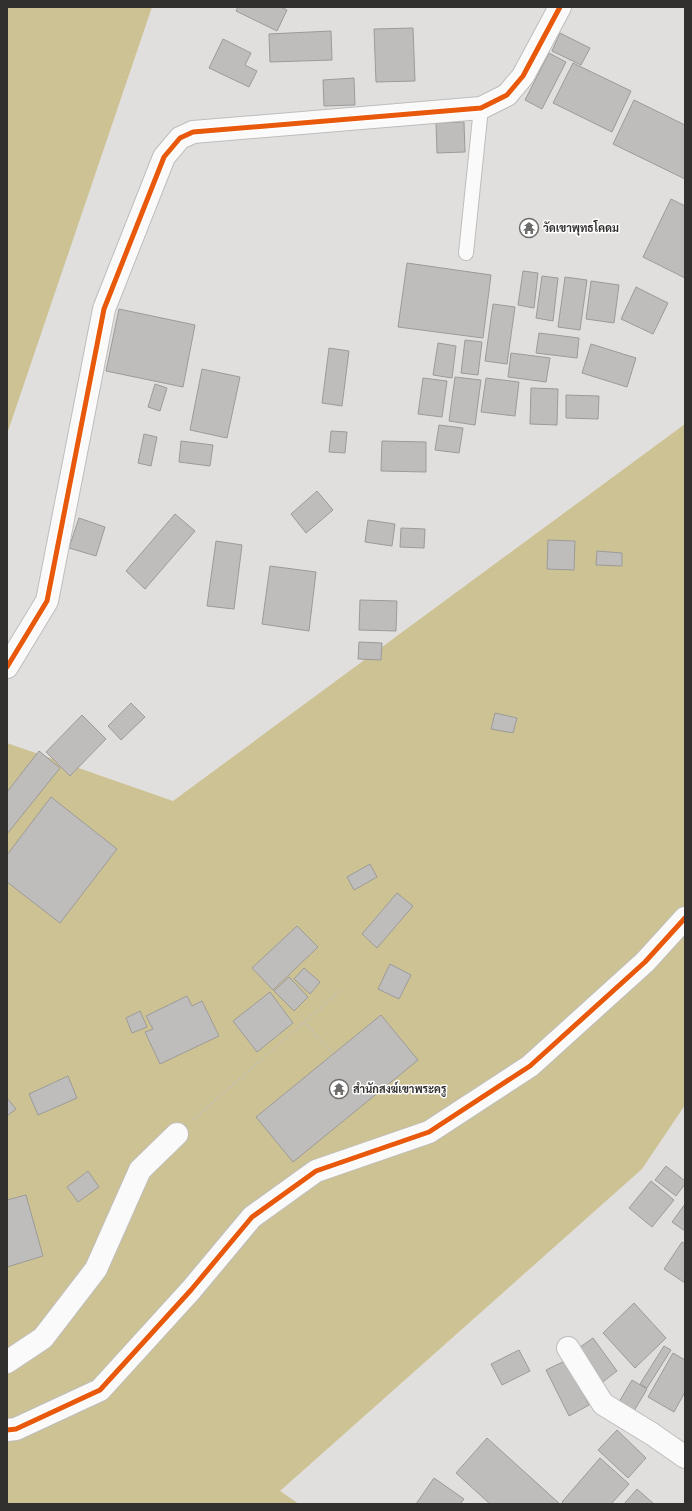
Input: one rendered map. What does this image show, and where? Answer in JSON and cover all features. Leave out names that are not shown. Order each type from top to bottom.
[{"type":"street","points":[[7,667],[47,601],[104,309],[164,157],[176,142],[180,138],[194,132],[480,108],[507,95],[524,76],[560,7]]},
{"type":"street","points":[[7,1430],[16,1429],[100,1390],[191,1290],[252,1218],[316,1171],[428,1132],[530,1066],[645,962],[685,918]]},
{"type":"street","points":[[7,1362],[43,1338],[96,1269],[140,1170],[177,1134]]},
{"type":"street","points":[[568,1348],[603,1404],[652,1434],[685,1457]]},
{"type":"lane","points":[[466,253],[480,108]]},
{"type":"path","points":[[177,1134],[340,991]]},
{"type":"path","points":[[304,1022],[333,1054]]},
{"type":"shaded area","points":[[7,7],[152,7],[7,434]]},
{"type":"shaded area","points":[[685,424],[685,1105],[642,1169],[280,1491],[299,1504],[7,1504],[7,743],[173,801]]},
{"type":"building","points":[[238,7],[281,7],[287,10],[277,31],[236,11]]},
{"type":"building","points":[[413,28],[415,81],[376,82],[374,29]]},
{"type":"building","points":[[331,31],[332,60],[270,62],[269,34]]},
{"type":"building","points":[[560,33],[590,48],[581,65],[552,51]]},
{"type":"building","points":[[223,39],[251,53],[245,65],[257,71],[249,87],[209,68]]},
{"type":"building","points":[[549,53],[566,62],[542,109],[525,100]]},
{"type":"building","points":[[573,63],[631,91],[612,132],[553,103]]},
{"type":"building","points":[[354,78],[355,105],[324,106],[323,80]]},
{"type":"building","points":[[634,100],[685,125],[685,179],[613,144]]},
{"type":"building","points":[[464,122],[465,152],[437,153],[436,123]]},
{"type":"building","points":[[671,199],[685,206],[685,278],[643,257]]},
{"type":"building","points":[[407,263],[491,275],[483,338],[398,327]]},
{"type":"building","points":[[523,271],[538,273],[534,308],[518,305]]},
{"type":"building","points":[[542,276],[558,278],[553,321],[536,318]]},
{"type":"building","points":[[565,277],[587,280],[580,330],[558,327]]},
{"type":"building","points":[[591,281],[619,285],[614,323],[586,319]]},
{"type":"building","points":[[636,287],[668,303],[653,334],[621,319]]},
{"type":"building","points":[[493,304],[515,307],[507,364],[485,361]]},
{"type":"building","points":[[119,309],[195,325],[183,387],[106,371]]},
{"type":"building","points":[[539,333],[579,338],[577,358],[536,353]]},
{"type":"building","points":[[465,340],[482,342],[478,375],[461,373]]},
{"type":"building","points":[[438,343],[456,346],[452,378],[433,375]]},
{"type":"building","points":[[591,344],[636,358],[627,387],[582,373]]},
{"type":"building","points":[[329,348],[349,351],[342,406],[322,403]]},
{"type":"building","points":[[511,353],[550,358],[546,382],[508,377]]},
{"type":"building","points":[[202,369],[240,377],[227,438],[190,430]]},
{"type":"building","points":[[455,377],[481,380],[475,425],[449,421]]},
{"type":"building","points":[[423,378],[447,381],[442,417],[418,414]]},
{"type":"building","points":[[486,378],[519,382],[515,416],[481,412]]},
{"type":"building","points":[[155,384],[167,388],[160,411],[148,407]]},
{"type":"building","points":[[531,388],[558,389],[557,425],[530,424]]},
{"type":"building","points":[[566,395],[599,396],[598,419],[566,418]]},
{"type":"building","points":[[439,425],[463,428],[459,453],[435,450]]},
{"type":"building","points":[[331,431],[347,432],[345,453],[329,452]]},
{"type":"building","points":[[144,434],[157,437],[151,466],[138,463]]},
{"type":"building","points":[[181,441],[213,445],[210,466],[179,462]]},
{"type":"building","points":[[382,441],[426,442],[426,472],[381,471]]},
{"type":"building","points":[[317,491],[333,510],[306,533],[291,514]]},
{"type":"building","points":[[175,514],[195,531],[145,589],[126,571]]},
{"type":"building","points":[[79,518],[105,527],[96,556],[69,548]]},
{"type":"building","points":[[368,520],[395,524],[392,546],[365,542]]},
{"type":"building","points":[[401,528],[425,529],[424,548],[400,547]]},
{"type":"building","points":[[548,540],[575,541],[574,570],[547,569]]},
{"type":"building","points":[[216,541],[242,545],[234,609],[207,606]]},
{"type":"building","points":[[597,551],[622,553],[622,566],[596,565]]},
{"type":"building","points":[[270,566],[316,572],[309,631],[262,624]]},
{"type":"building","points":[[360,600],[397,601],[396,631],[359,630]]},
{"type":"building","points":[[359,642],[382,643],[381,660],[358,659]]},
{"type":"building","points":[[131,703],[145,717],[121,740],[108,726]]},
{"type":"building","points":[[495,713],[517,718],[513,733],[491,729]]},
{"type":"building","points":[[82,715],[106,739],[70,776],[46,752]]},
{"type":"building","points":[[39,751],[60,768],[7,834],[7,792]]},
{"type":"building","points":[[51,797],[117,849],[60,923],[7,882],[7,855]]},
{"type":"building","points":[[370,864],[377,877],[354,890],[347,877]]},
{"type":"building","points":[[397,893],[413,906],[377,948],[362,934]]},
{"type":"building","points":[[297,926],[318,947],[273,990],[252,968]]},
{"type":"building","points":[[390,964],[411,975],[399,999],[378,989]]},
{"type":"building","points":[[304,968],[320,982],[310,994],[294,979]]},
{"type":"building","points":[[289,977],[308,997],[294,1011],[274,991]]},
{"type":"building","points":[[270,992],[293,1023],[257,1052],[233,1021]]},
{"type":"building","points":[[187,996],[192,1006],[202,1001],[219,1036],[160,1064],[145,1032],[153,1029],[146,1016]]},
{"type":"building","points":[[140,1011],[147,1027],[132,1033],[126,1018]]},
{"type":"building","points":[[381,1015],[418,1060],[293,1162],[256,1117]]},
{"type":"building","points":[[68,1076],[77,1098],[38,1115],[29,1094]]},
{"type":"building","points":[[7,1098],[16,1109],[7,1116]]},
{"type":"building","points":[[666,1166],[685,1181],[685,1184],[676,1196],[655,1180]]},
{"type":"building","points":[[88,1171],[99,1187],[78,1202],[67,1187]]},
{"type":"building","points":[[651,1181],[674,1200],[652,1227],[629,1208]]},
{"type":"building","points":[[26,1195],[43,1256],[7,1267],[7,1200]]},
{"type":"building","points":[[685,1204],[685,1231],[672,1222]]},
{"type":"building","points":[[682,1242],[685,1244],[685,1283],[664,1269]]},
{"type":"building","points":[[634,1303],[666,1338],[635,1368],[603,1333]]},
{"type":"building","points":[[593,1338],[617,1371],[600,1384],[576,1350]]},
{"type":"building","points":[[664,1346],[671,1350],[647,1388],[640,1384]]},
{"type":"building","points":[[519,1350],[530,1371],[502,1385],[491,1364]]},
{"type":"building","points":[[673,1353],[685,1360],[685,1392],[674,1412],[648,1397]]},
{"type":"building","points":[[567,1360],[589,1405],[569,1416],[546,1370]]},
{"type":"building","points":[[632,1380],[647,1389],[631,1416],[616,1407]]},
{"type":"building","points":[[617,1430],[646,1458],[628,1478],[598,1450]]},
{"type":"building","points":[[487,1438],[560,1504],[490,1504],[456,1473]]},
{"type":"building","points":[[600,1458],[629,1484],[611,1504],[564,1504],[562,1502]]},
{"type":"building","points":[[434,1478],[464,1499],[460,1504],[416,1504]]},
{"type":"building","points":[[637,1489],[654,1504],[624,1504]]},
{"type":"cycle path","points":[[7,667],[47,601],[104,309],[164,157],[180,138],[193,132],[481,108],[507,95],[523,76],[560,7]]},
{"type":"cycle path","points":[[7,1430],[16,1429],[100,1390],[191,1290],[252,1217],[316,1171],[429,1132],[530,1066],[645,962],[685,918]]},
{"type":"place","name":"วัดเขาพุทธโคดม","points":[[529,228]]},
{"type":"place","name":"สำนักสงฆ์เขาพระครู","points":[[339,1089]]}]
